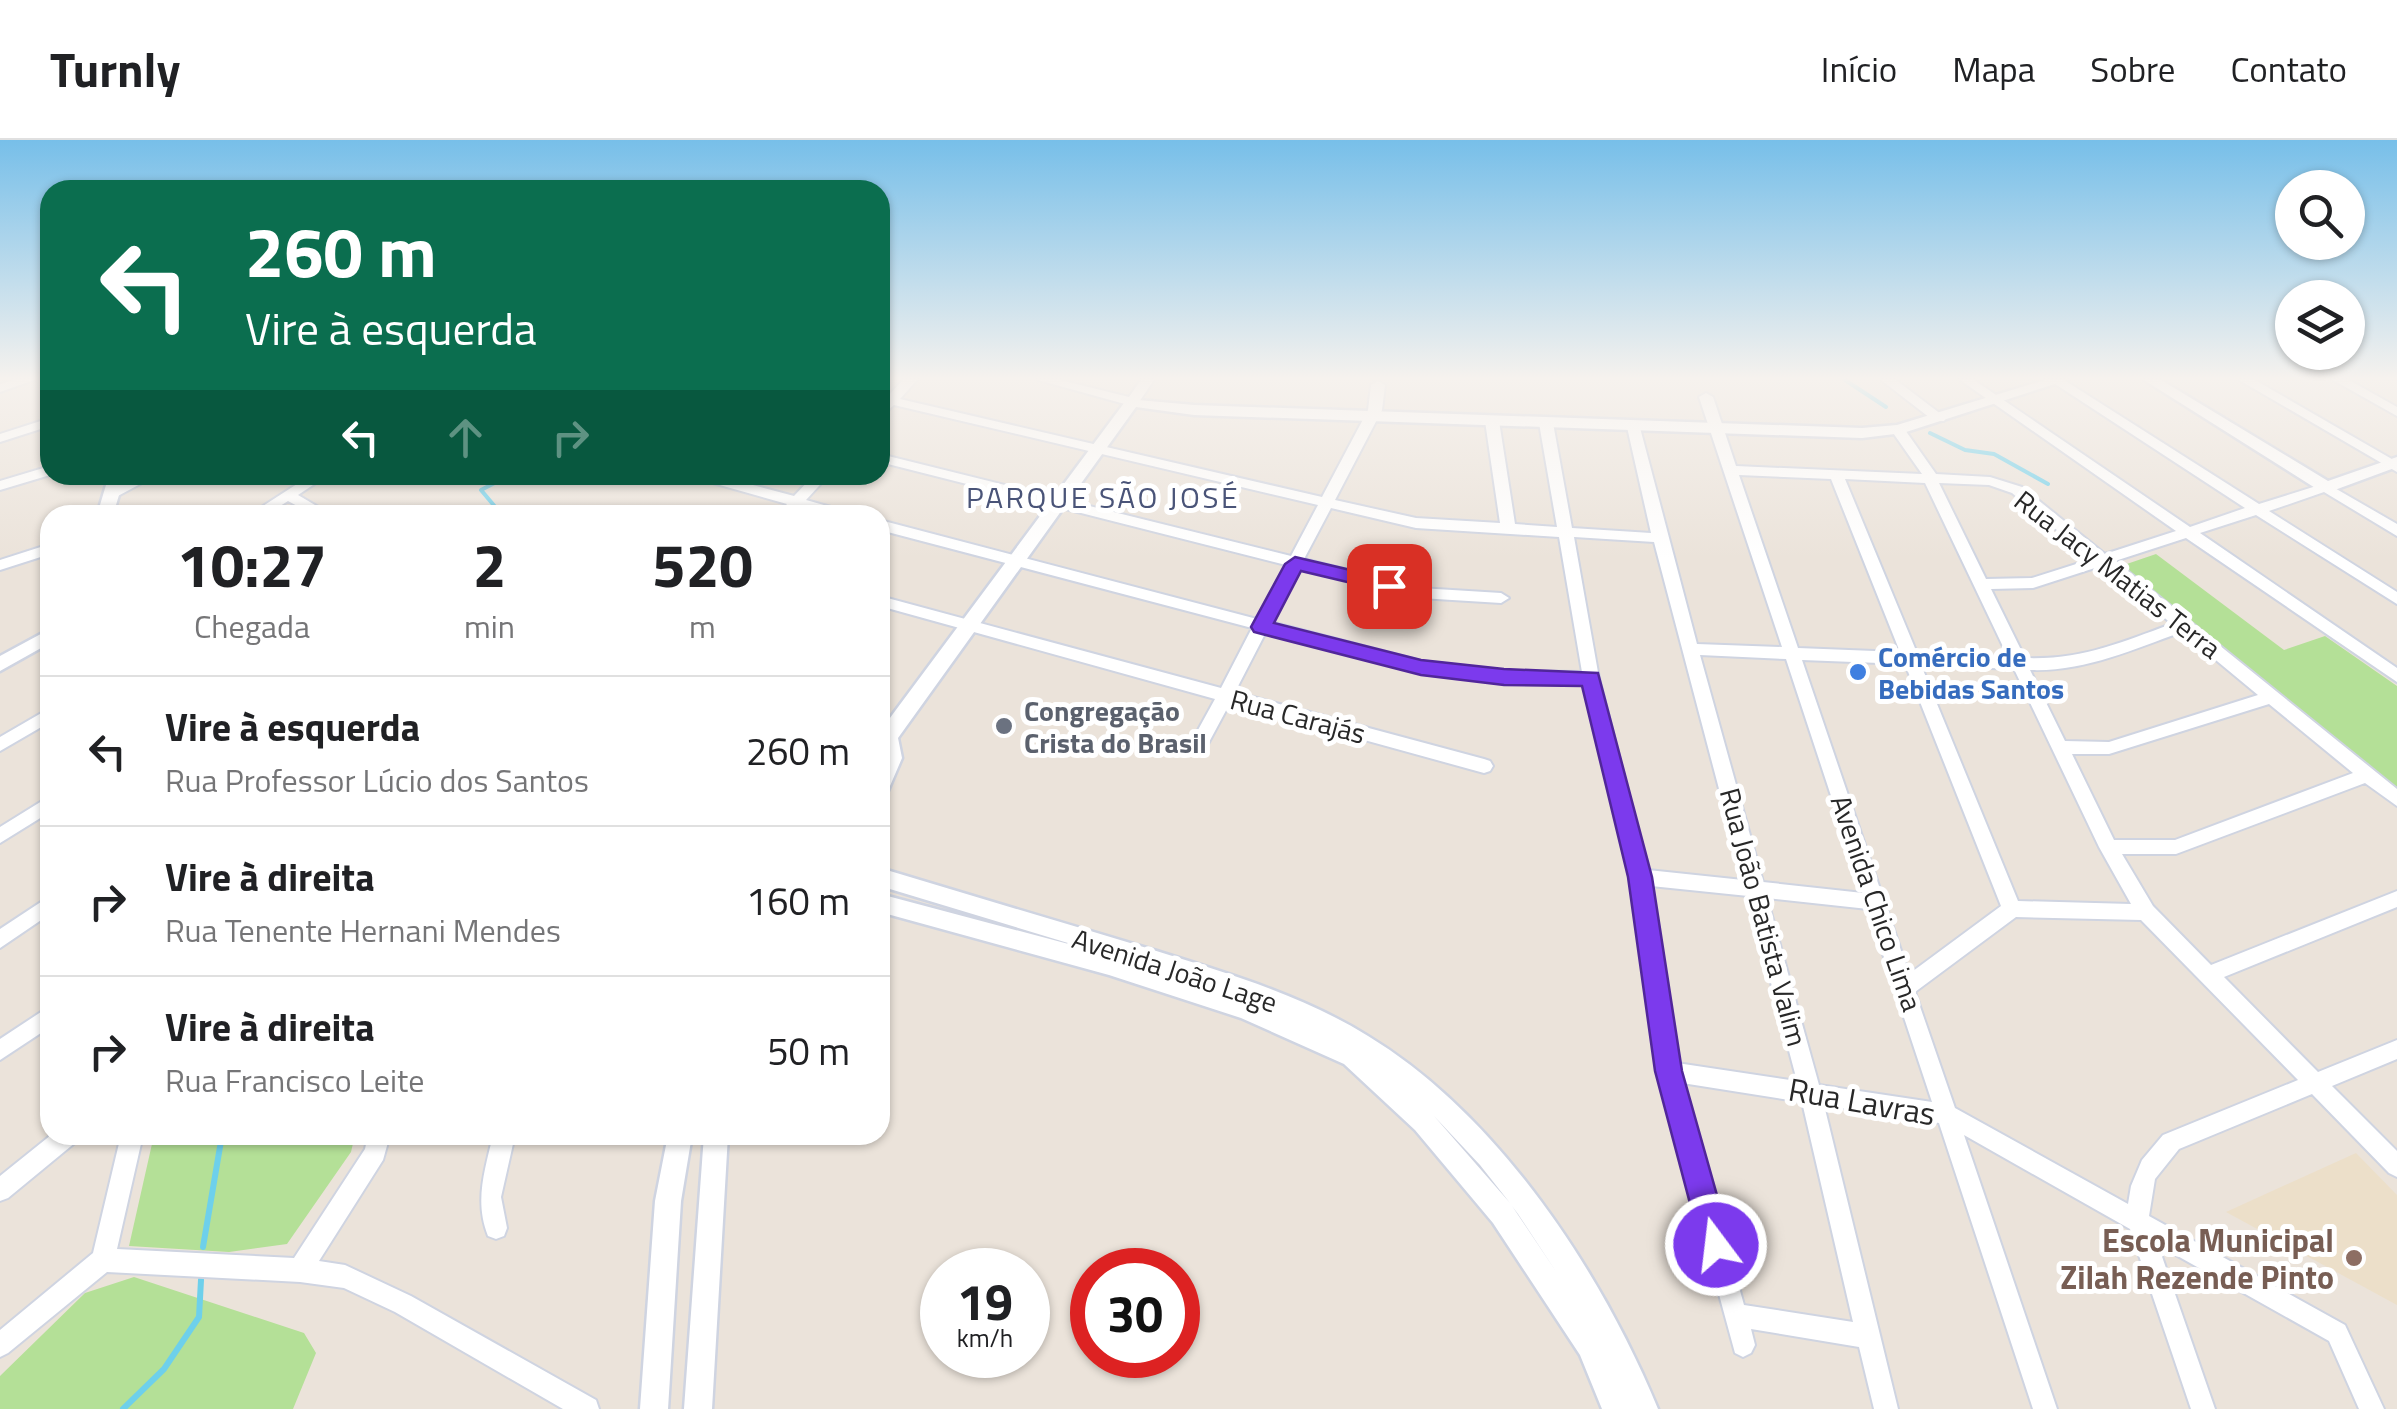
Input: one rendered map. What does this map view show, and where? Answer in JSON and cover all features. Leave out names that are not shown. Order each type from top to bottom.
[{"type":"street","points":[[1049,439],[1416,522],[1660,538]]},
{"type":"street","points":[[890,734],[1106,439]]},
{"type":"street","points":[[1202,740],[1360,439]]},
{"type":"street","points":[[1495,439],[1508,530]]},
{"type":"street","points":[[1549,439],[1590,678],[1640,877],[1668,1071],[1742,1345]]},
{"type":"street","name":"Rua João Batista Valim","points":[[1637,439],[1810,1092],[1886,1409]]},
{"type":"street","name":"Avenida Chico Lima","points":[[1721,439],[2045,1409]]},
{"type":"street","points":[[1905,439],[1929,471],[2108,847],[2146,912],[2397,1166]]},
{"type":"street","points":[[2053,439],[2397,676]]},
{"type":"street","points":[[2149,439],[2397,599]]},
{"type":"street","points":[[2248,439],[2397,531]]},
{"type":"street","points":[[2351,439],[2395,464]]},
{"type":"street","points":[[890,461],[1420,593],[1502,598]]},
{"type":"street","points":[[1981,584],[2033,584],[2395,464]]},
{"type":"street","name":"Rua Jacy Matias Terra","points":[[1731,470],[1990,481],[2017,490],[2397,799]]},
{"type":"street","points":[[0,486],[40,473]]},
{"type":"street","points":[[1836,474],[2012,910]]},
{"type":"street","points":[[108,505],[114,485]]},
{"type":"street","points":[[112,494],[130,485]]},
{"type":"street","points":[[273,505],[306,485]]},
{"type":"street","points":[[736,485],[808,505]]},
{"type":"street","points":[[794,505],[813,485]]},
{"type":"street","points":[[289,496],[306,505]]},
{"type":"street","points":[[890,528],[1421,667],[1504,677],[1590,678]]},
{"type":"street","points":[[0,565],[40,551]]},
{"type":"street","name":"Rua Carajás","points":[[890,603],[1484,766]]},
{"type":"street","points":[[1690,649],[2020,665],[2083,661],[2183,626]]},
{"type":"street","points":[[0,664],[40,641]]},
{"type":"street","points":[[2060,748],[2109,748],[2272,697]]},
{"type":"street","points":[[0,745],[40,720]]},
{"type":"street","points":[[2108,847],[2176,847],[2366,775]]},
{"type":"street","points":[[0,836],[40,810]]},
{"type":"street","points":[[1640,877],[1876,902]]},
{"type":"street","name":"Avenida João Lage","points":[[890,880],[1254,992],[1360,1043],[1424,1088],[1508,1179],[1612,1337],[1644,1409]]},
{"type":"street","points":[[2207,975],[2397,898]]},
{"type":"street","name":"Avenida João Lage","points":[[890,905],[1109,965],[1247,1010],[1352,1056],[1424,1122],[1502,1214],[1590,1346],[1616,1409]]},
{"type":"street","points":[[1906,988],[2012,910],[2146,912]]},
{"type":"street","points":[[0,940],[40,911]]},
{"type":"street","points":[[0,1051],[40,1022]]},
{"type":"street","points":[[2204,1409],[2138,1220],[2150,1160],[2171,1142],[2397,1049]]},
{"type":"street","name":"Rua Lavras","points":[[1668,1071],[1948,1114],[2337,1333],[2372,1409]]},
{"type":"street","points":[[0,1190],[56,1145]]},
{"type":"street","points":[[0,1345],[103,1260],[130,1145]]},
{"type":"street","points":[[300,1270],[376,1145]]},
{"type":"street","points":[[496,1228],[490,1197],[502,1145]]},
{"type":"street","points":[[654,1409],[668,1201],[678,1145]]},
{"type":"street","points":[[698,1409],[704,1266],[715,1145]]},
{"type":"street","points":[[103,1260],[300,1270],[344,1278],[404,1304],[587,1409]]},
{"type":"street","points":[[1735,1315],[1867,1336]]},
{"type":"shaded area","name":"Escola Municipal Zilah Rezende Pinto","points":[[2356,1153],[2397,1195],[2397,1305],[2226,1212]]},
{"type":"green space","points":[[2156,554],[2284,650],[2325,636],[2397,686],[2397,792],[2118,567]]},
{"type":"green space","points":[[152,1145],[353,1145],[287,1244],[229,1252],[129,1246]]},
{"type":"green space","points":[[134,1277],[304,1333],[316,1353],[293,1409],[0,1409],[0,1376],[85,1293]]},
{"type":"waterway","points":[[1943,439],[1965,450],[1994,454],[2048,484]]},
{"type":"waterway","points":[[491,485],[481,490],[494,505]]},
{"type":"waterway","points":[[203,1247],[220,1145]]},
{"type":"waterway","points":[[123,1409],[164,1369],[199,1317],[201,1280]]},
{"type":"place","name":"Comércio de Bebidas Santos","points":[[1858,672]]},
{"type":"place","name":"Congregação Crista do Brasil","points":[[1004,726]]},
{"type":"place","name":"Escola Municipal Zilah Rezende Pinto","points":[[2354,1258]]},
{"type":"district","name":"PARQUE SÃO JOSÉ","points":[[1103,497]]},
{"type":"route","points":[[1389,586],[1295,564],[1262,627],[1421,667],[1504,677],[1590,678],[1640,877],[1668,1071],[1716,1245]]}]
